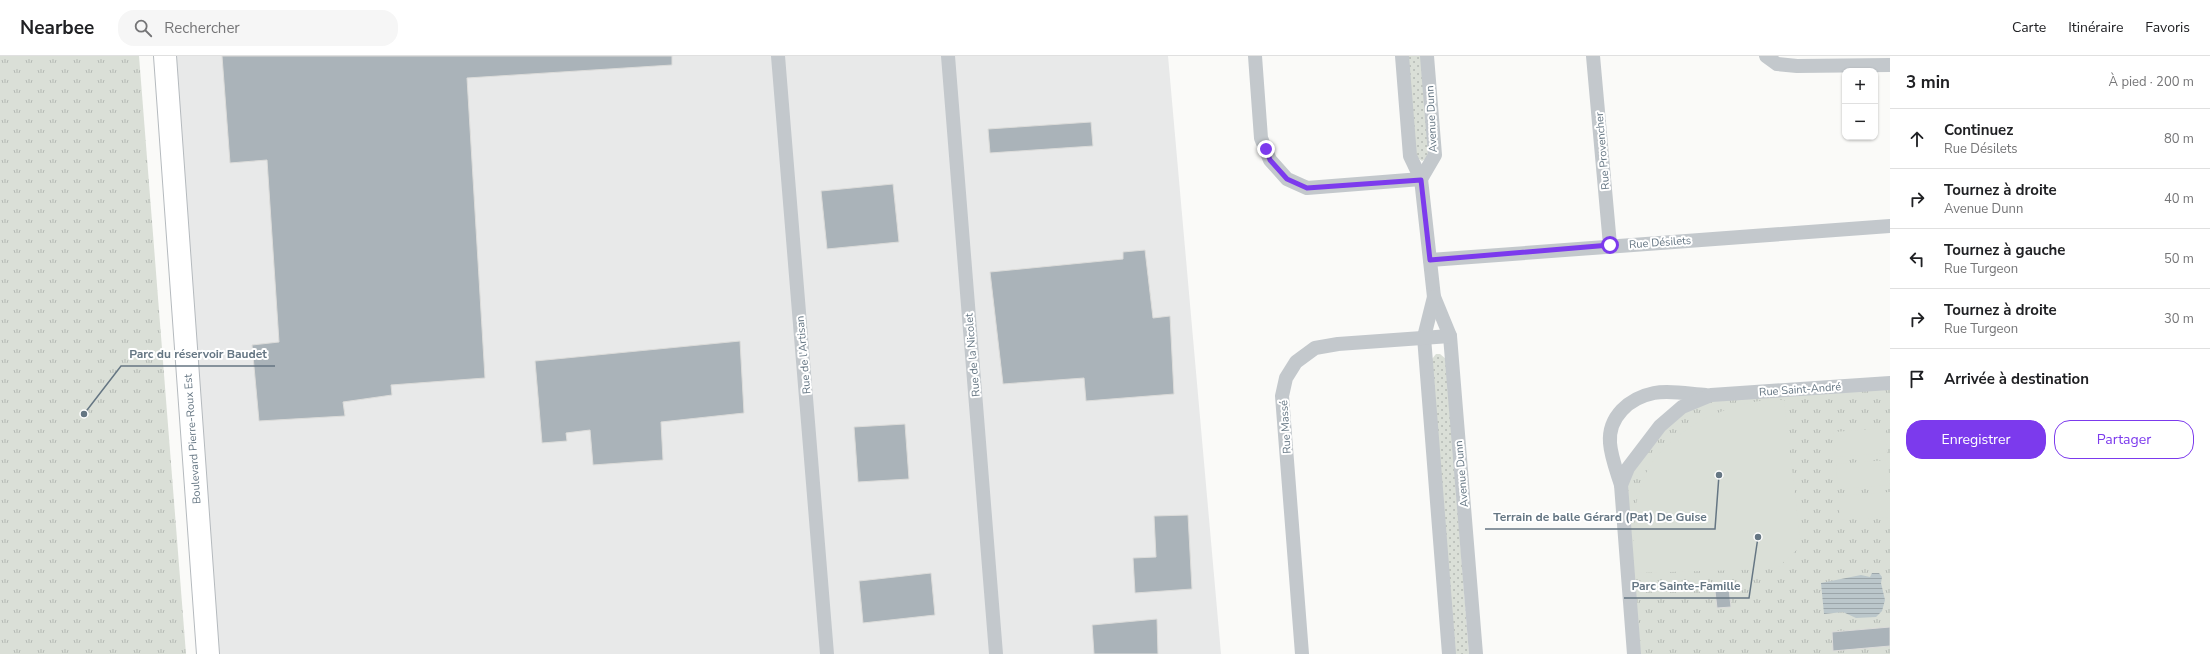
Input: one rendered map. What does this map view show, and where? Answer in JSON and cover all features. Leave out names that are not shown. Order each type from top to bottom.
[{"type":"main road","name":"Boulevard Pierre-Roux Est","points":[[165,56],[208,654]]},
{"type":"street","name":"Rue de l'Artisan","points":[[778,56],[827,654]]},
{"type":"street","name":"Rue de la Nicolet","points":[[948,56],[996,654]]},
{"type":"street","points":[[1255,56],[1261,138],[1270,160],[1287,179],[1307,188],[1421,180]]},
{"type":"street","name":"Avenue Dunn","points":[[1402,56],[1410,156],[1421,180],[1434,297],[1450,336],[1476,654]]},
{"type":"street","name":"Avenue Dunn","points":[[1421,180],[1435,154],[1427,56]]},
{"type":"street","name":"Rue Provencher","points":[[1594,56],[1610,245]]},
{"type":"street","points":[[1766,56],[1777,64],[1797,66],[1890,65]]},
{"type":"street","name":"Rue Désilets","points":[[1430,260],[1610,245],[1890,226]]},
{"type":"street","name":"Avenue Dunn","points":[[1434,297],[1424,337],[1449,654]]},
{"type":"street","name":"Rue Massé","points":[[1302,654],[1282,396],[1286,378],[1296,362],[1315,348],[1424,337],[1450,336]]},
{"type":"street","name":"Rue Saint-André","points":[[1634,654],[1621,485],[1610,443],[1615,417],[1638,398],[1655,392],[1711,395],[1890,383]]},
{"type":"street","name":"Rue Saint-André","points":[[1621,485],[1628,468],[1660,426],[1682,407],[1711,395]]},
{"type":"shaded area","points":[[165,56],[1168,56],[1221,654],[208,654]]},
{"type":"shaded area","points":[[1872,573],[1879,573],[1882,577],[1881,583],[1885,600],[1882,611],[1876,617],[1856,618],[1843,612],[1824,614],[1821,583],[1861,575],[1870,577]]},
{"type":"green space","points":[[0,56],[139,56],[186,654],[0,654]]},
{"type":"green space","points":[[1408,56],[1423,56],[1431,156],[1422,161],[1416,157]]},
{"type":"green space","points":[[1436,354],[1440,354],[1446,359],[1469,654],[1454,654],[1432,359]]},
{"type":"green space","points":[[1890,383],[1890,654],[1634,654],[1621,485],[1650,436],[1711,395]]},
{"type":"green space","points":[[1765,400],[1784,400],[1801,546],[1776,569],[1634,573],[1634,530],[1637,498],[1647,471],[1657,456],[1685,431],[1718,413],[1736,406],[1753,402]]},
{"type":"green space","points":[[1886,428],[1887,453],[1835,457],[1833,432]]},
{"type":"green space","points":[[1888,460],[1890,485],[1838,489],[1836,464]]},
{"type":"green space","points":[[1890,492],[1890,517],[1840,520],[1838,496]]},
{"type":"building","points":[[222,56],[672,56],[672,65],[467,78],[485,378],[391,385],[392,395],[343,402],[345,416],[259,421],[252,345],[279,342],[267,160],[230,163]]},
{"type":"building","points":[[1091,122],[1093,146],[990,153],[988,129]]},
{"type":"building","points":[[893,184],[899,242],[827,249],[821,191]]},
{"type":"building","points":[[1145,250],[1153,318],[1170,316],[1174,394],[1086,401],[1084,378],[1003,384],[990,272],[1123,259],[1123,252]]},
{"type":"building","points":[[740,341],[744,413],[661,422],[663,460],[593,465],[590,430],[566,433],[567,441],[542,443],[535,361]]},
{"type":"building","points":[[905,424],[909,479],[858,482],[854,427]]},
{"type":"building","points":[[1188,515],[1192,589],[1135,593],[1133,558],[1156,557],[1154,516]]},
{"type":"building","points":[[931,573],[935,615],[863,623],[859,581]]},
{"type":"building","points":[[1729,589],[1731,607],[1717,608],[1715,591]]},
{"type":"building","points":[[1157,619],[1158,654],[1094,654],[1092,625]]},
{"type":"building","points":[[1890,627],[1890,646],[1833,651],[1832,632]]},
{"type":"place","name":"Parc du réservoir Baudet","points":[[84,414]]},
{"type":"place","name":"Terrain de balle Gérard (Pat) De Guise","points":[[1719,475]]},
{"type":"place","name":"Parc Sainte-Famille","points":[[1758,537]]},
{"type":"route","points":[[1266,149],[1270,160],[1287,179],[1299,186],[1307,188],[1421,180],[1430,260],[1610,245]]}]
